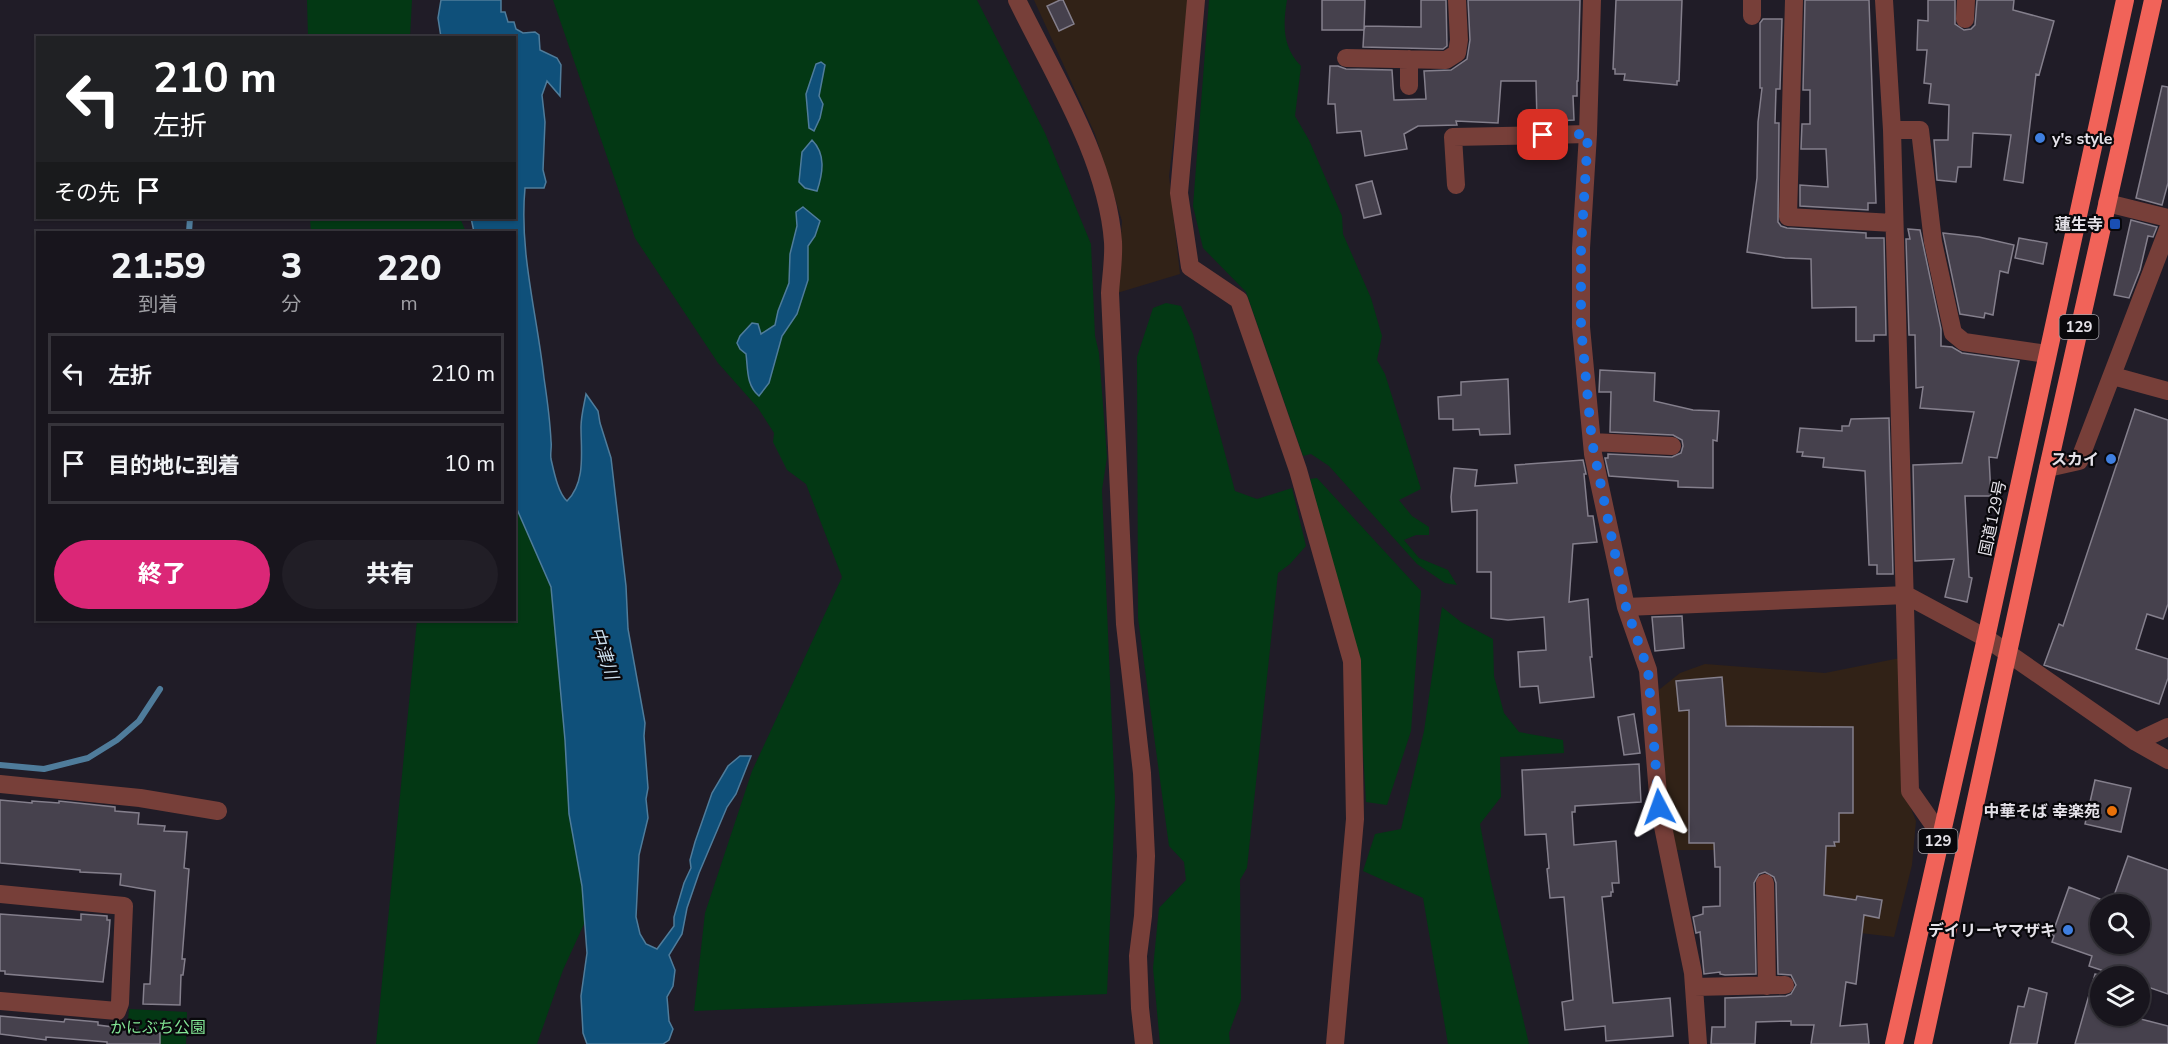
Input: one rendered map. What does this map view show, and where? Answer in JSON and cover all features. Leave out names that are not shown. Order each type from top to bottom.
[{"type":"highway","name":"国道129号","points":[[1894,1044],[1986,638],[2125,0]]},
{"type":"highway","name":"129","points":[[1923,1044],[2048,468],[2153,0]]},
{"type":"street","points":[[1017,0],[1090,147],[1107,199],[1113,244],[1111,325],[1125,624],[1142,773],[1146,856],[1138,956],[1144,1044]]},
{"type":"street","points":[[1196,0],[1179,194],[1190,267],[1239,300],[1298,470],[1352,661],[1355,819],[1335,1044]]},
{"type":"street","points":[[1346,58],[1446,60],[1457,53],[1459,40],[1457,0]]},
{"type":"street","points":[[1592,0],[1588,134],[1581,248],[1581,327],[1592,442],[1626,607],[1648,670],[1659,807],[1694,973],[1698,1044]]},
{"type":"street","points":[[1884,0],[1892,130],[1910,791],[1940,834]]},
{"type":"street","points":[[1965,19],[1966,0]]},
{"type":"street","points":[[1789,5],[1793,112],[1784,219],[1893,223]]},
{"type":"street","points":[[1409,59],[1409,86]]},
{"type":"street","points":[[1892,130],[1920,130],[1933,242],[1953,333],[1964,342],[2047,354]]},
{"type":"street","points":[[1456,185],[1453,137],[1588,134]]},
{"type":"street","points":[[2107,203],[2168,218]]},
{"type":"street","points":[[2048,468],[2079,461],[2168,229]]},
{"type":"street","points":[[2113,376],[2168,391]]},
{"type":"street","points":[[1592,442],[1672,446]]},
{"type":"street","points":[[1626,607],[1906,595],[1986,638],[2007,655],[2136,742],[2168,760]]},
{"type":"street","points":[[2136,742],[2168,727]]},
{"type":"street","points":[[0,784],[140,798],[218,811]]},
{"type":"street","points":[[1694,987],[1776,986],[1768,893]]},
{"type":"street","points":[[0,894],[124,906],[120,1003],[117,1011],[0,1001]]},
{"type":"shaded area","points":[[1034,0],[1191,0],[1169,176],[1180,274],[1117,293],[1122,221],[1095,134]]},
{"type":"shaded area","points":[[1900,658],[1906,796],[1916,821],[1912,865],[1894,937],[1818,928],[1815,850],[1673,850],[1655,693],[1680,673],[1705,664],[1825,673]]},
{"type":"green space","points":[[307,0],[412,0],[410,36],[308,36]]},
{"type":"green space","points":[[553,0],[977,0],[1045,133],[1091,244],[1095,336],[1099,353],[1107,457],[1102,490],[1115,799],[1107,994],[694,1011],[705,913],[752,771],[842,577],[806,484],[787,470],[773,442],[774,433],[758,408],[718,363],[635,238]]},
{"type":"green space","points":[[1209,0],[1287,0],[1285,35],[1290,51],[1301,66],[1295,116],[1309,140],[1342,216],[1343,234],[1371,298],[1382,336],[1377,360],[1385,374],[1421,489],[1399,500],[1412,516],[1429,527],[1429,535],[1416,535],[1404,540],[1419,558],[1448,570],[1457,585],[1445,583],[1417,564],[1329,466],[1311,454],[1303,456],[1246,292],[1203,248],[1193,206]]},
{"type":"green space","points":[[310,219],[460,219],[466,231],[311,231]]},
{"type":"green space","points":[[1166,303],[1181,306],[1193,334],[1235,491],[1257,499],[1292,488],[1306,546],[1290,564],[1278,573],[1247,868],[1240,880],[1241,1000],[1229,1033],[1230,1044],[1160,1044],[1153,968],[1159,908],[1186,880],[1184,862],[1169,846],[1138,618],[1137,357],[1153,308]]},
{"type":"green space","points":[[1317,478],[1421,591],[1411,731],[1387,805],[1366,802],[1357,655],[1310,479]]},
{"type":"green space","points":[[516,494],[517,507],[551,587],[627,830],[563,970],[537,1044],[376,1044],[417,621],[516,621]]},
{"type":"green space","points":[[1442,607],[1461,622],[1493,639],[1494,676],[1504,713],[1519,732],[1563,740],[1564,753],[1500,757],[1501,797],[1480,824],[1529,1044],[1448,1044],[1423,898],[1363,871],[1375,834],[1401,829],[1424,731]]},
{"type":"green space","name":"かにぶち公園","points":[[129,1009],[187,1012],[186,1044],[137,1044],[140,1022],[128,1021]]},
{"type":"water","name":"中津川","points":[[441,0],[501,0],[501,12],[505,12],[508,22],[514,22],[516,29],[523,33],[535,32],[539,35],[540,50],[557,58],[561,65],[560,96],[547,81],[542,95],[545,122],[543,170],[546,182],[544,188],[525,188],[524,236],[548,409],[551,459],[559,488],[567,501],[580,476],[581,423],[586,394],[598,411],[611,458],[626,586],[628,629],[645,723],[648,818],[639,855],[636,917],[640,934],[646,944],[657,949],[674,926],[674,917],[691,868],[690,860],[695,842],[712,793],[728,766],[740,756],[751,756],[699,873],[687,908],[682,934],[669,955],[675,970],[673,986],[667,997],[669,1021],[673,1029],[669,1040],[663,1044],[587,1044],[583,1033],[581,996],[587,953],[582,886],[569,814],[565,740],[551,587],[516,507],[516,231],[474,231],[471,219],[516,219],[516,36],[441,36],[438,18]]},
{"type":"water","points":[[821,62],[825,65],[819,96],[823,104],[814,131],[809,128],[806,94],[816,64]]},
{"type":"water","points":[[812,140],[820,151],[822,164],[817,191],[805,188],[799,182],[802,152]]},
{"type":"water","points":[[803,207],[820,221],[815,236],[808,246],[808,280],[797,314],[782,336],[769,383],[759,396],[750,382],[746,354],[737,343],[752,323],[758,324],[761,334],[775,325],[789,283],[790,254],[797,226],[796,212]]},
{"type":"building","points":[[1063,0],[1074,24],[1059,31],[1047,6]]},
{"type":"building","points":[[1322,0],[1365,0],[1364,30],[1322,30]]},
{"type":"building","points":[[1421,0],[1446,0],[1447,46],[1443,49],[1363,47],[1365,26],[1421,27]]},
{"type":"building","points":[[1468,0],[1580,0],[1577,96],[1573,96],[1574,120],[1537,122],[1536,81],[1501,81],[1498,123],[1456,121],[1457,125],[1418,126],[1404,134],[1407,149],[1365,156],[1361,131],[1337,133],[1335,104],[1328,104],[1330,66],[1346,69],[1392,70],[1394,100],[1426,99],[1424,71],[1451,70],[1467,59],[1470,40]]},
{"type":"building","points":[[1616,0],[1682,0],[1677,85],[1624,80],[1625,74],[1615,74],[1615,69],[1613,69]]},
{"type":"building","points":[[1805,0],[1869,0],[1876,203],[1868,203],[1868,210],[1800,206],[1800,185],[1828,187],[1826,149],[1801,149],[1802,124],[1810,124],[1810,90],[1803,90]]},
{"type":"building","points":[[1928,0],[1955,0],[1955,24],[1964,30],[1971,29],[1975,25],[1977,0],[2014,0],[2013,10],[2054,21],[2039,75],[2036,74],[2023,183],[2004,180],[2011,135],[1973,133],[1971,167],[1958,167],[1956,182],[1937,180],[1934,140],[1948,140],[1949,105],[1929,103],[1931,84],[1924,83],[1927,50],[1917,50],[1918,20],[1928,21]]},
{"type":"building","points":[[1763,19],[1782,19],[1780,89],[1776,89],[1775,123],[1779,123],[1778,222],[1787,228],[1866,233],[1866,238],[1884,238],[1886,335],[1874,335],[1874,341],[1856,341],[1856,307],[1812,308],[1811,259],[1785,258],[1747,252],[1757,178],[1758,122],[1762,88],[1760,88],[1760,23]]},
{"type":"building","points":[[2162,86],[2168,87],[2168,183],[2162,205],[2136,198]]},
{"type":"building","points":[[1372,181],[1381,214],[1364,218],[1356,185]]},
{"type":"building","points":[[2131,220],[2157,227],[2153,237],[2148,236],[2140,270],[2129,298],[2114,295]]},
{"type":"building","points":[[1908,229],[1920,230],[1941,329],[1941,346],[1952,347],[1962,353],[2019,361],[1997,458],[1989,457],[1991,496],[1965,496],[1969,577],[1972,578],[1967,602],[1945,597],[1954,559],[1915,561],[1913,465],[1962,463],[1974,412],[1920,408],[1923,387],[1916,388],[1915,335],[1909,335],[1906,239],[1910,239]]},
{"type":"building","points":[[1943,233],[1979,237],[2014,245],[2008,273],[2000,271],[1993,315],[1985,313],[1984,318],[1960,314]]},
{"type":"building","points":[[2019,238],[2047,243],[2043,264],[2015,258]]},
{"type":"building","points":[[1600,370],[1655,373],[1654,401],[1693,410],[1719,411],[1717,441],[1713,440],[1713,488],[1678,487],[1678,481],[1609,476],[1605,458],[1608,458],[1608,454],[1672,457],[1681,453],[1683,446],[1682,440],[1673,435],[1610,432],[1611,392],[1599,392]]},
{"type":"building","points":[[1508,379],[1510,434],[1480,435],[1479,429],[1453,430],[1453,419],[1439,419],[1438,397],[1461,395],[1461,382]]},
{"type":"building","points":[[2135,409],[2168,420],[2168,604],[2163,619],[2147,614],[2136,649],[2168,659],[2168,678],[2159,704],[2044,665],[2059,624],[2063,626]]},
{"type":"building","points":[[1889,418],[1893,574],[1877,574],[1877,565],[1869,565],[1865,471],[1823,467],[1824,458],[1802,456],[1803,452],[1797,452],[1800,428],[1842,431],[1842,426],[1849,426],[1851,419]]},
{"type":"building","points":[[1583,460],[1588,516],[1593,516],[1597,542],[1573,544],[1569,602],[1588,599],[1594,697],[1540,703],[1538,686],[1520,687],[1518,652],[1546,650],[1544,617],[1508,620],[1491,618],[1491,572],[1477,572],[1477,510],[1452,512],[1454,468],[1477,470],[1475,486],[1517,483],[1515,465]]},
{"type":"building","points":[[1682,616],[1684,648],[1655,651],[1652,617]]},
{"type":"building","points":[[1722,677],[1726,726],[1853,727],[1853,813],[1839,813],[1839,842],[1834,842],[1835,846],[1826,846],[1824,895],[1856,900],[1857,896],[1882,900],[1879,918],[1864,915],[1856,984],[1846,982],[1840,1026],[1867,1024],[1869,1044],[1811,1044],[1814,1025],[1791,1025],[1791,1021],[1756,1022],[1755,1044],[1711,1044],[1712,1027],[1725,1027],[1725,998],[1786,996],[1791,994],[1796,985],[1791,975],[1778,974],[1776,883],[1774,877],[1765,872],[1759,874],[1754,883],[1756,974],[1725,975],[1720,972],[1704,974],[1700,932],[1696,933],[1693,917],[1703,914],[1703,907],[1720,906],[1720,867],[1715,867],[1714,843],[1689,843],[1689,710],[1679,711],[1676,681]]},
{"type":"building","points":[[1634,714],[1640,753],[1624,755],[1618,717]]},
{"type":"building","points":[[1639,764],[1641,802],[1575,806],[1575,812],[1572,812],[1574,845],[1616,841],[1619,883],[1612,883],[1611,896],[1602,897],[1613,1003],[1670,998],[1673,1036],[1606,1041],[1605,1026],[1565,1030],[1562,1002],[1573,1000],[1564,897],[1550,898],[1546,834],[1525,835],[1522,770]]},
{"type":"building","points":[[2095,780],[2131,788],[2121,832],[2085,824]]},
{"type":"building","points":[[0,800],[32,803],[32,801],[59,803],[59,801],[115,807],[115,811],[139,813],[138,824],[165,826],[164,831],[187,832],[184,868],[189,869],[182,959],[185,959],[183,975],[181,975],[180,1005],[143,1004],[144,984],[150,984],[155,891],[120,885],[121,874],[0,863]]},
{"type":"building","points":[[2128,856],[2168,870],[2168,994],[2150,988],[2150,966],[2090,966],[2089,966],[2092,956],[2052,942],[2054,936],[2052,935],[2069,887],[2090,895],[2090,954],[2150,954],[2150,894],[2115,894]]},
{"type":"building","points":[[0,914],[81,920],[81,914],[107,916],[107,920],[110,920],[103,982],[5,974],[5,971],[0,971]]},
{"type":"building","points":[[2029,988],[2047,993],[2037,1044],[2010,1044],[2018,1006],[2024,1007]]},
{"type":"building","points":[[2090,992],[2090,1026],[2150,1026],[2150,1021],[2168,1026],[2168,1044],[2075,1044]]},
{"type":"building","points":[[0,1016],[64,1022],[65,1019],[98,1022],[98,1025],[160,1033],[160,1044],[107,1044],[107,1042],[46,1037],[46,1040],[0,1034]]},
{"type":"waterway","points":[[189,231],[190,219]]},
{"type":"waterway","points":[[0,765],[44,769],[88,758],[117,740],[139,721],[160,689]]},
{"type":"place","name":"y's style","points":[[2040,138]]},
{"type":"place","name":"蓮生寺","points":[[2115,224]]},
{"type":"place","name":"スカイ","points":[[2111,459]]},
{"type":"place","name":"中華そば 幸楽苑","points":[[2112,811]]},
{"type":"place","name":"デイリーヤマザキ","points":[[2068,930]]},
{"type":"route","points":[[1543,135],[1588,134],[1581,248],[1581,327],[1593,454],[1626,607],[1648,670],[1659,807]]}]
